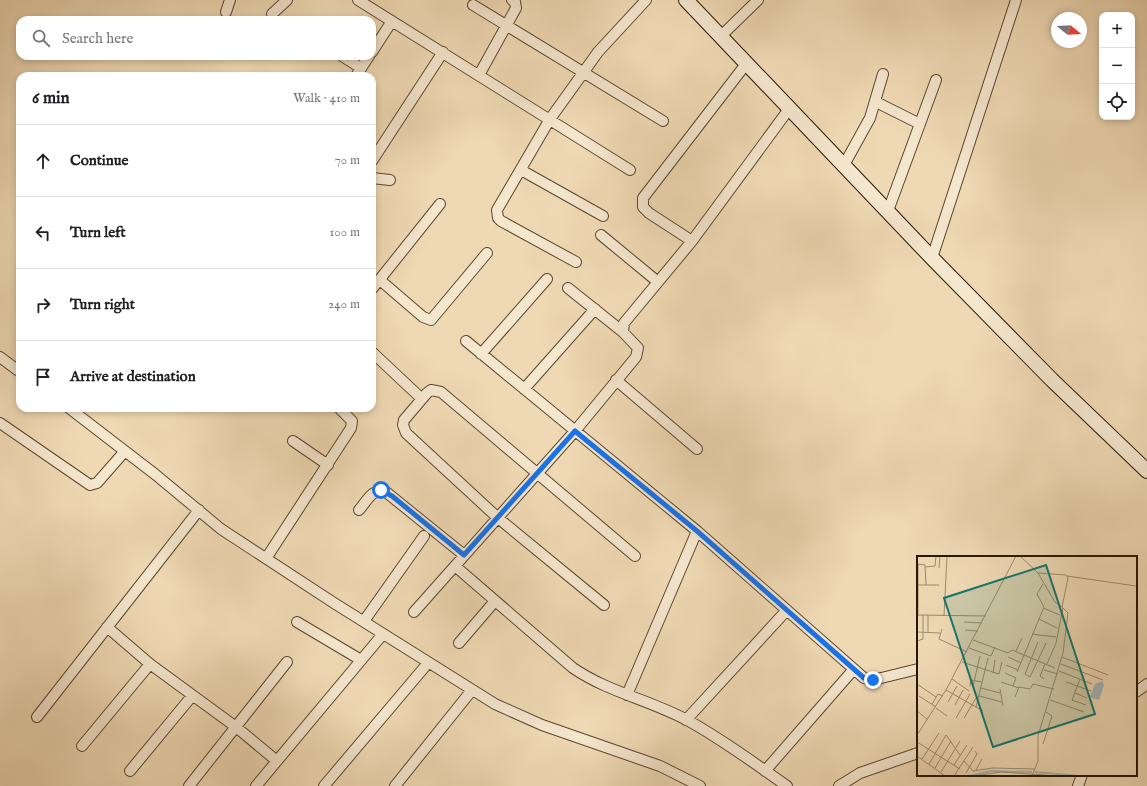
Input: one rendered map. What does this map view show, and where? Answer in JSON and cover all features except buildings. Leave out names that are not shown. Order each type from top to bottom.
[{"type":"street","points":[[226,12],[230,0]]},
{"type":"street","points":[[272,14],[288,0]]},
{"type":"street","points":[[358,0],[630,170]]},
{"type":"street","points":[[480,75],[516,8],[516,5],[512,0]]},
{"type":"street","points":[[576,262],[498,218],[497,210],[550,119],[598,52],[646,0]]},
{"type":"street","points":[[686,0],[932,258],[1052,380],[1147,471]]},
{"type":"street","points":[[720,37],[758,0]]},
{"type":"street","points":[[932,258],[1016,0]]},
{"type":"street","points":[[473,5],[663,121]]},
{"type":"street","points":[[376,46],[392,21]]},
{"type":"street","points":[[376,155],[442,52]]},
{"type":"street","points":[[346,60],[359,72],[366,60]]},
{"type":"street","points":[[692,241],[649,213],[644,207],[643,198],[746,64]]},
{"type":"street","points":[[844,165],[870,118],[876,102],[883,74]]},
{"type":"street","points":[[888,211],[936,80]]},
{"type":"street","points":[[876,102],[920,124]]},
{"type":"street","points":[[623,332],[624,323],[692,241],[789,109]]},
{"type":"street","points":[[521,170],[603,216]]},
{"type":"street","points":[[376,178],[390,180]]},
{"type":"street","points":[[376,284],[440,204]]},
{"type":"street","points":[[601,234],[658,282]]},
{"type":"street","points":[[380,280],[423,317],[431,320],[487,253]]},
{"type":"street","points":[[481,354],[547,279]]},
{"type":"street","points":[[414,612],[536,473],[575,431],[638,352],[636,344],[623,332],[568,288]]},
{"type":"street","points":[[524,389],[595,309]]},
{"type":"street","points":[[466,341],[697,531],[864,678],[873,680],[917,669]]},
{"type":"street","points":[[376,356],[422,399]]},
{"type":"street","points":[[0,357],[16,369]]},
{"type":"street","points":[[616,380],[697,449]]},
{"type":"street","points":[[604,605],[498,518],[406,433],[403,425],[404,420],[431,390],[440,392],[634,556]]},
{"type":"street","points":[[74,412],[221,528],[383,634],[472,690],[520,716],[660,766],[700,786]]},
{"type":"street","points":[[267,557],[328,465],[353,424],[350,417],[344,412]]},
{"type":"street","points":[[0,423],[90,485],[97,483],[125,451]]},
{"type":"street","points":[[293,442],[328,465]]},
{"type":"street","points":[[359,510],[377,490],[386,492],[464,555]]},
{"type":"street","points":[[37,717],[199,510]]},
{"type":"street","points":[[627,695],[697,531]]},
{"type":"street","points":[[364,621],[424,536]]},
{"type":"street","points":[[454,566],[573,668],[601,684],[686,720],[787,786]]},
{"type":"street","points":[[459,643],[495,601]]},
{"type":"street","points":[[686,720],[787,610]]},
{"type":"street","points":[[297,622],[361,660]]},
{"type":"street","points":[[107,627],[150,664],[236,727],[277,761]]},
{"type":"street","points":[[256,786],[383,634]]},
{"type":"street","points":[[189,786],[287,662]]},
{"type":"street","points":[[324,786],[428,663]]},
{"type":"street","points":[[82,746],[150,664]]},
{"type":"street","points":[[765,771],[854,669]]},
{"type":"street","points":[[1137,691],[1147,684]]},
{"type":"street","points":[[395,786],[472,690]]},
{"type":"street","points":[[130,771],[192,696]]},
{"type":"street","points":[[838,786],[860,773],[917,753]]},
{"type":"street","points":[[1078,786],[1082,776]]},
{"type":"route","points":[[381,490],[392,496],[464,555],[575,431],[697,531],[864,678],[873,680]]}]
